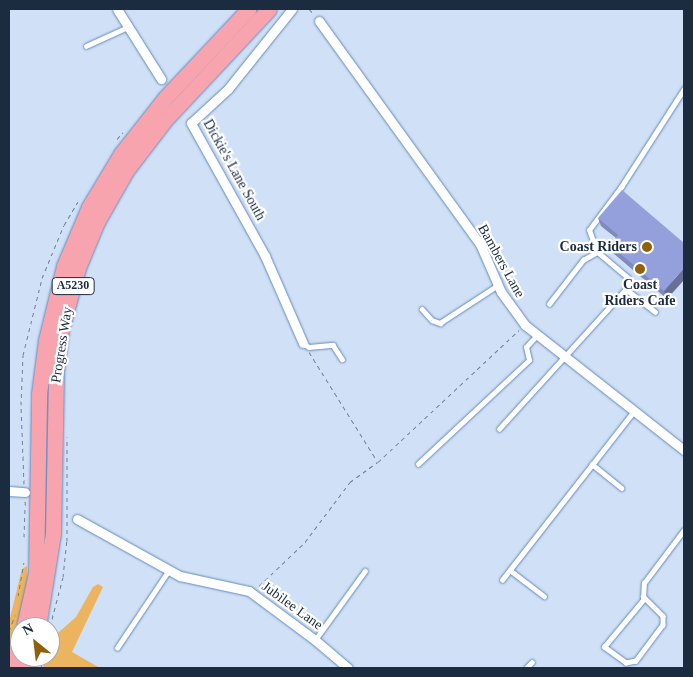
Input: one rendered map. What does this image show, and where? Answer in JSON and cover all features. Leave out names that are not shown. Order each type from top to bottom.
[{"type":"main road","name":"Progress Way","points":[[26,617],[36,573],[38,394],[46,340],[64,266],[88,207],[121,154],[165,98],[249,9]]},
{"type":"main road","name":"Progress Way","points":[[40,617],[53,533],[56,372],[61,330],[78,268],[97,222],[126,171],[165,120],[269,9]]},
{"type":"street","points":[[117,9],[161,79]]},
{"type":"street","name":"Dickie's Lane South","points":[[292,9],[228,89],[191,123],[265,256],[303,343]]},
{"type":"street","name":"Bambers Lane","points":[[319,21],[480,244],[498,285],[525,325],[684,450]]},
{"type":"street","points":[[9,492],[25,492]]},
{"type":"street","name":"Jubilee Lane","points":[[78,519],[180,576],[252,593],[316,640],[348,668]]},
{"type":"lane","points":[[86,46],[128,28]]},
{"type":"lane","points":[[499,429],[566,358],[626,289],[628,278],[597,252],[589,230],[621,188],[684,89]]},
{"type":"lane","points":[[549,304],[584,260],[597,252]]},
{"type":"lane","points":[[422,309],[432,320],[440,324],[498,285]]},
{"type":"lane","points":[[626,289],[655,312]]},
{"type":"lane","points":[[418,464],[529,360],[526,347],[537,334]]},
{"type":"lane","points":[[303,343],[309,347],[333,345],[342,359]]},
{"type":"lane","points":[[502,580],[634,411]]},
{"type":"lane","points":[[592,464],[622,488]]},
{"type":"lane","points":[[643,596],[664,616],[663,625],[636,660],[626,663],[604,647],[643,596],[644,583],[684,530]]},
{"type":"lane","points":[[117,648],[169,570]]},
{"type":"lane","points":[[510,570],[544,596]]},
{"type":"lane","points":[[316,640],[365,571]]},
{"type":"lane","points":[[526,668],[532,662]]},
{"type":"path","points":[[252,593],[305,542],[350,482],[378,462],[525,325]]},
{"type":"path","points":[[303,343],[378,462]]},
{"type":"path","points":[[52,617],[63,577],[67,542],[67,437]]},
{"type":"shaded area","points":[[27,566],[28,587],[19,617],[10,617],[22,569]]},
{"type":"shaded area","points":[[98,584],[103,587],[72,652],[100,668],[43,668],[60,667],[60,631],[76,617],[93,587]]},
{"type":"shaded area","points":[[10,618],[9,651],[9,622]]},
{"type":"building","points":[[622,190],[684,243],[684,268],[664,291],[610,245],[618,235],[598,218]]},
{"type":"place","name":"Coast Riders","points":[[647,247]]},
{"type":"place","name":"Coast Riders Cafe","points":[[640,269]]}]
